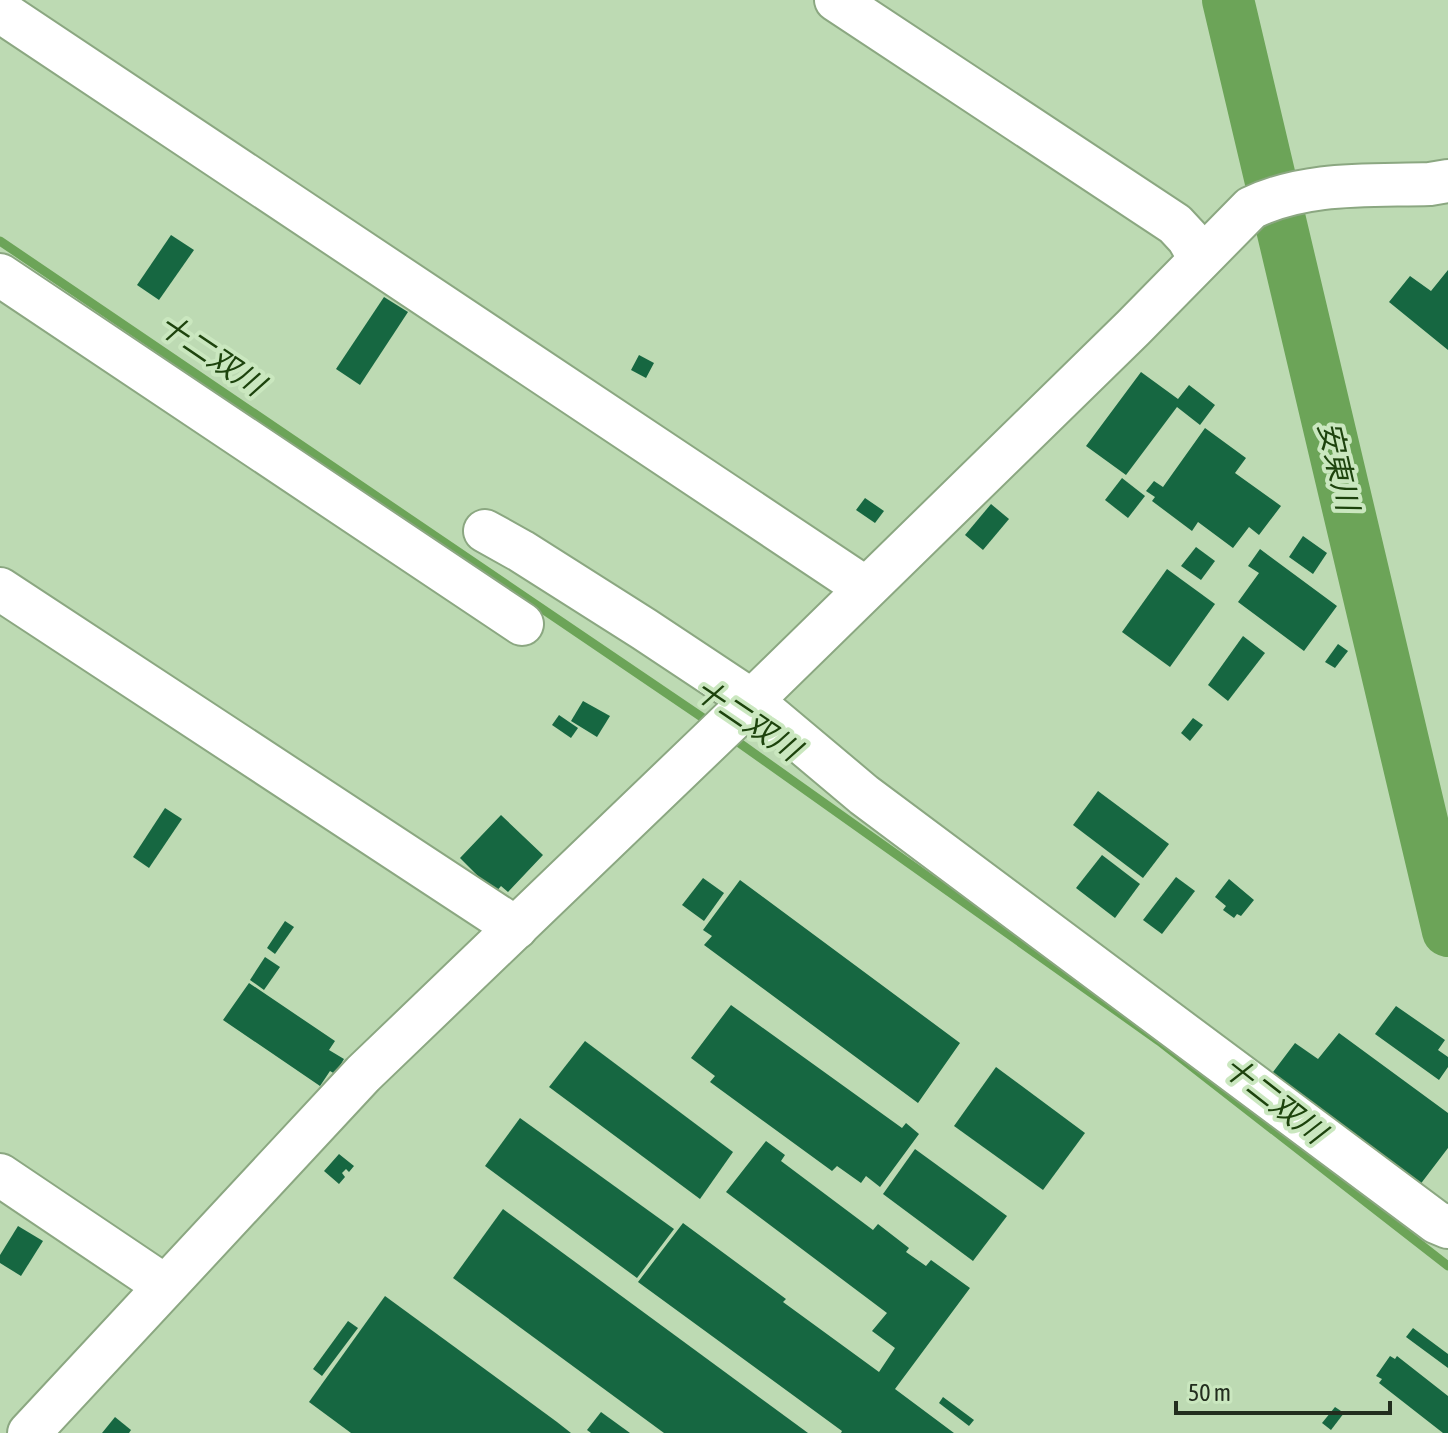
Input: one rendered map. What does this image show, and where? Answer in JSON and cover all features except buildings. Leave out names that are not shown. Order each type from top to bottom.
[{"type":"street","points":[[836,0],[1175,224],[1188,238],[1200,259]]},
{"type":"street","points":[[0,11],[864,587]]},
{"type":"street","points":[[29,1433],[363,1074],[1133,328],[1251,208],[1273,197],[1316,187],[1448,181]]},
{"type":"street","points":[[0,275],[522,624]]},
{"type":"street","points":[[485,531],[558,575],[733,718],[877,805],[1424,1213],[1448,1227]]},
{"type":"street","points":[[475,595],[558,575]]},
{"type":"street","points":[[0,589],[516,928]]},
{"type":"street","points":[[0,1175],[165,1286]]},
{"type":"waterway","name":"安東川","points":[[1228,0],[1448,931]]},
{"type":"waterway","name":"十二双川","points":[[0,241],[712,724]]},
{"type":"waterway","name":"十二双川","points":[[731,737],[1159,1041],[1448,1266]]}]
